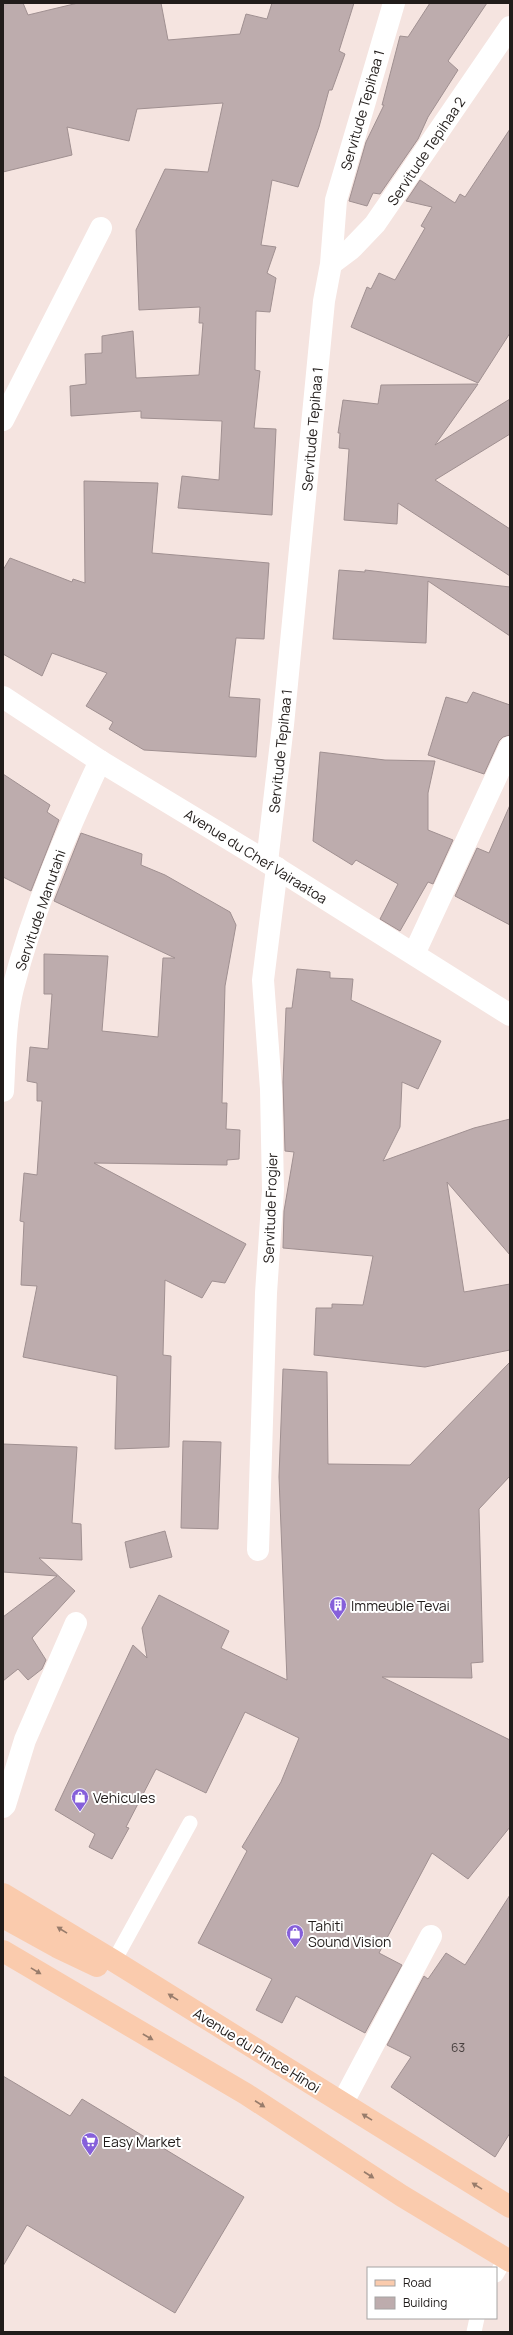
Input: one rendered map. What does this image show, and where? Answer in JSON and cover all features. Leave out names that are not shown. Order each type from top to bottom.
[{"type":"main road","name":"Avenue du Prince Hīnoi","points":[[3,1894],[114,1960],[342,2102],[509,2203]]},
{"type":"main road","points":[[3,1917],[86,1962],[102,1968],[114,1960]]},
{"type":"main road","points":[[3,1951],[246,2094],[504,2265]]},
{"type":"street","name":"Servitude Tepihaa 1","points":[[272,865],[284,717],[324,301],[331,264],[336,200],[394,3]]},
{"type":"street","name":"Servitude Tepihaa 2","points":[[331,264],[352,249],[375,224],[510,27]]},
{"type":"street","points":[[3,420],[101,228]]},
{"type":"street","name":"Avenue du Chef Vairaatoa","points":[[3,697],[100,761],[272,865],[510,1015]]},
{"type":"street","points":[[414,954],[510,747]]},
{"type":"street","name":"Servitude Manutahi","points":[[3,1091],[13,989],[35,921],[71,823],[100,761]]},
{"type":"street","name":"Servitude Frogier","points":[[258,1550],[266,1294],[273,1190],[271,1089],[263,980],[272,865]]},
{"type":"street","points":[[3,1807],[5,1806],[25,1740],[76,1623]]},
{"type":"street","points":[[342,2102],[431,1936]]},
{"type":"lane","points":[[114,1960],[190,1823]]},
{"type":"lane","points":[[474,2332],[477,2319]]},
{"type":"building","points":[[3,3],[23,3],[28,15],[78,3],[161,3],[168,40],[240,34],[246,14],[267,19],[272,3],[354,3],[339,51],[345,54],[332,90],[329,90],[319,127],[298,187],[272,180],[261,245],[276,247],[267,273],[276,278],[270,312],[256,311],[255,370],[260,371],[254,428],[276,429],[272,515],[178,508],[182,476],[219,480],[222,421],[141,418],[141,411],[71,416],[70,386],[86,384],[85,354],[102,353],[102,336],[133,331],[136,378],[199,375],[203,323],[199,323],[200,307],[139,310],[136,230],[165,169],[208,172],[223,103],[137,109],[129,141],[67,127],[72,155],[3,172]]},
{"type":"building","points":[[430,3],[487,3],[448,61],[458,70],[428,117],[418,139],[380,194],[373,193],[367,206],[349,201],[366,142],[384,105],[382,105],[400,36],[408,37]]},
{"type":"building","points":[[510,129],[510,333],[478,383],[351,327],[367,287],[371,289],[379,273],[395,280],[425,228],[421,226],[432,207],[406,201],[420,180],[455,203],[460,194],[465,197]]},
{"type":"building","points":[[478,384],[435,445],[510,399],[510,434],[435,480],[510,529],[510,576],[398,503],[397,524],[344,520],[349,449],[339,448],[340,433],[338,433],[343,400],[378,404],[381,385]]},
{"type":"building","points":[[84,481],[158,483],[152,553],[269,563],[264,639],[236,638],[229,697],[260,699],[256,757],[144,750],[109,729],[113,722],[86,706],[107,673],[52,653],[42,676],[3,654],[3,570],[10,558],[72,582],[73,579],[85,583]]},
{"type":"building","points":[[339,570],[365,572],[365,570],[510,587],[510,636],[428,581],[426,643],[333,639]]},
{"type":"building","points":[[473,692],[510,705],[510,735],[503,737],[499,741],[484,774],[428,755],[446,697],[467,703]]},
{"type":"building","points":[[320,752],[385,760],[435,761],[428,793],[428,830],[453,840],[433,884],[428,882],[400,931],[380,919],[398,884],[356,860],[352,865],[313,841]]},
{"type":"building","points":[[3,774],[50,805],[47,812],[59,820],[31,891],[3,877]]},
{"type":"building","points":[[510,805],[510,925],[455,896],[477,848],[489,853]]},
{"type":"building","points":[[81,833],[142,854],[141,865],[165,875],[230,912],[236,925],[225,986],[222,1103],[227,1103],[226,1129],[240,1130],[239,1159],[227,1160],[227,1165],[94,1163],[246,1244],[225,1283],[212,1281],[202,1298],[165,1280],[163,1355],[171,1356],[169,1447],[115,1449],[117,1376],[23,1357],[37,1286],[21,1285],[24,1222],[20,1221],[24,1173],[37,1175],[42,1101],[37,1101],[37,1083],[27,1081],[30,1047],[48,1049],[52,994],[44,994],[44,954],[108,956],[102,1031],[158,1037],[163,958],[175,958],[54,901]]},
{"type":"building","points":[[297,969],[330,972],[330,978],[353,979],[351,1000],[441,1041],[418,1089],[402,1082],[400,1127],[383,1161],[474,1128],[510,1119],[510,1255],[447,1182],[464,1292],[510,1284],[510,1350],[425,1367],[314,1355],[316,1308],[332,1308],[332,1304],[363,1305],[373,1256],[283,1248],[284,1211],[294,1152],[285,1151],[283,1082],[286,1008],[292,1008]]},
{"type":"building","points":[[510,1362],[510,1476],[479,1509],[483,1662],[471,1663],[472,1678],[382,1677],[510,1740],[510,1827],[468,1879],[432,1853],[379,1953],[402,1965],[365,2033],[296,1996],[282,2023],[256,2010],[272,1979],[198,1943],[247,1851],[242,1847],[281,1782],[299,1738],[245,1712],[206,1793],[156,1769],[126,1827],[129,1828],[112,1859],[89,1847],[95,1834],[55,1810],[133,1645],[147,1658],[142,1628],[159,1595],[229,1631],[221,1648],[287,1680],[279,1477],[283,1369],[327,1372],[328,1464],[410,1465]]},
{"type":"building","points":[[183,1441],[221,1442],[218,1529],[181,1528]]},
{"type":"building","points":[[3,1444],[77,1447],[72,1523],[81,1524],[82,1560],[39,1558],[75,1591],[32,1638],[46,1660],[42,1669],[28,1680],[18,1669],[3,1681],[3,1617],[57,1576],[3,1572]]},
{"type":"building","points":[[165,1531],[172,1557],[130,1568],[125,1542]]},
{"type":"building","points":[[510,1895],[510,2133],[495,2157],[391,2087],[411,2057],[387,2045],[424,1976],[428,1979],[446,1953],[465,1965]]},
{"type":"building","name":"Easy Market","points":[[3,2076],[70,2116],[82,2099],[244,2197],[175,2313],[27,2225],[3,2266]]},
{"type":"place","name":"Immeuble Tevai","points":[[338,1620]]},
{"type":"place","name":"Vehicules","points":[[80,1812]]},
{"type":"place","name":"Tahiti Sound Vision","points":[[295,1948]]},
{"type":"place","name":"Easy Market","points":[[90,2156]]}]
